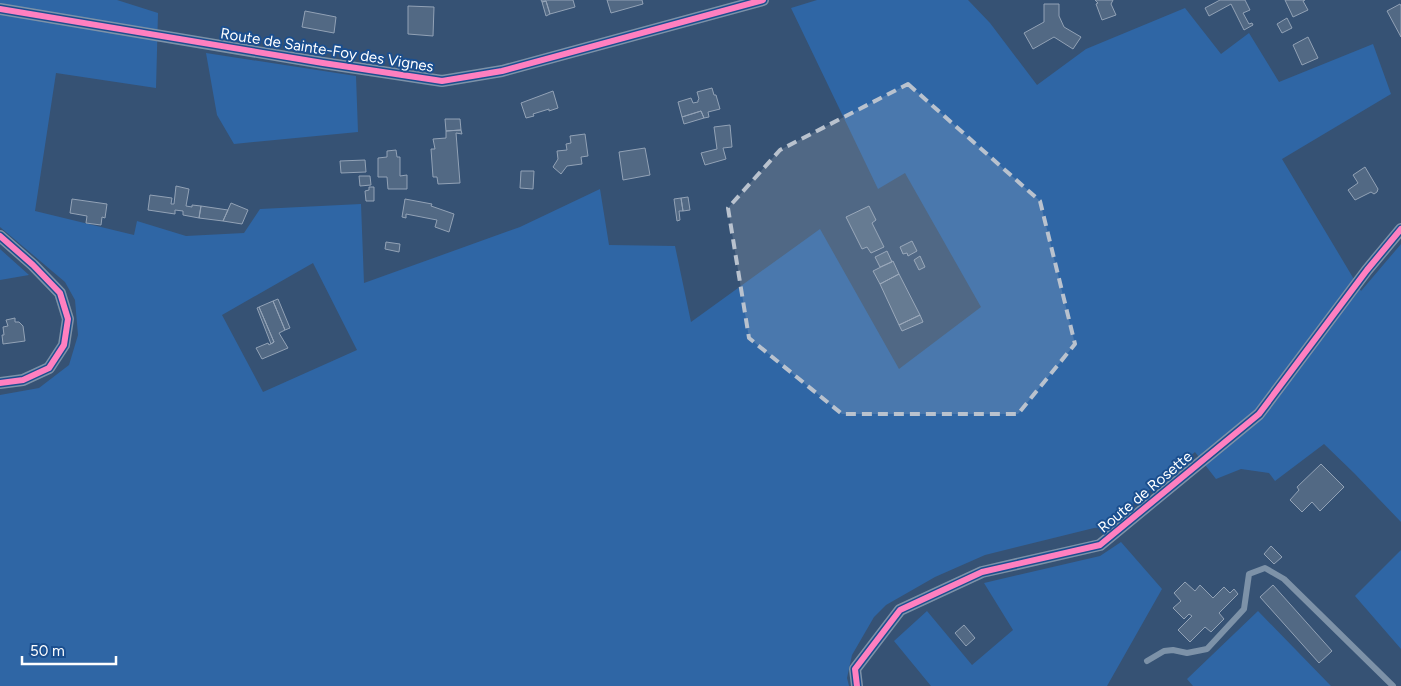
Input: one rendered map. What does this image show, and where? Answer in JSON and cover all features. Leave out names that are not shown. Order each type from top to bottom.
[{"type":"street","name":"Route de Sainte-Foy des Vignes","points":[[0,9],[313,62],[442,81],[502,71],[763,0]]},
{"type":"street","points":[[0,236],[33,264],[60,293],[68,319],[64,344],[48,368],[23,380],[0,382]]},
{"type":"street","name":"Route de Rosette","points":[[858,686],[855,669],[900,610],[982,572],[1100,545],[1259,414],[1367,270],[1399,236]]},
{"type":"lane","points":[[1147,662],[1164,651],[1173,650],[1187,653],[1207,649],[1244,609],[1249,574],[1265,568],[1284,579],[1393,686]]},
{"type":"highlighted area","points":[[908,84],[1040,201],[1075,344],[1018,414],[842,414],[749,338],[728,208],[780,150]]},
{"type":"shaded area","points":[[0,0],[117,0],[158,13],[156,88],[56,73],[35,211],[134,235],[137,221],[186,236],[244,233],[260,209],[361,204],[364,283],[520,227],[600,189],[609,245],[675,246],[691,322],[820,229],[899,369],[981,307],[905,173],[878,189],[791,8],[817,0],[968,0],[990,23],[1037,85],[1086,49],[1185,8],[1221,54],[1249,33],[1279,82],[1373,44],[1391,94],[1282,159],[1361,291],[1401,244],[1401,522],[1324,444],[1275,481],[1269,473],[1241,469],[1216,479],[1195,452],[1105,527],[1094,528],[985,555],[935,577],[886,605],[874,617],[852,655],[847,678],[849,686],[0,686],[0,395],[39,388],[69,365],[78,335],[75,300],[65,282],[0,227]],"holes":[[[313,263],[357,350],[263,392],[222,315]]]},
{"type":"shaded area","points":[[206,53],[356,76],[358,132],[234,144],[217,115]]},
{"type":"shaded area","points":[[0,249],[29,275],[0,280]]},
{"type":"shaded area","points":[[1121,542],[1162,589],[1107,686],[931,686],[894,641],[927,611],[972,665],[1013,630],[984,583],[1100,556]]},
{"type":"shaded area","points":[[1401,550],[1401,649],[1355,596]]},
{"type":"shaded area","points":[[1258,611],[1331,686],[1193,686],[1187,679]]},
{"type":"building","points":[[541,0],[573,0],[575,7],[550,14],[546,1],[542,2]]},
{"type":"building","points":[[607,0],[642,0],[643,4],[611,13]]},
{"type":"building","points":[[1095,0],[1113,0],[1111,4],[1116,15],[1102,20],[1096,4],[1098,3]]},
{"type":"building","points":[[1220,0],[1245,0],[1250,10],[1243,13],[1249,24],[1252,23],[1253,25],[1244,30],[1231,4],[1209,16],[1205,8]]},
{"type":"building","points":[[1285,0],[1305,0],[1303,1],[1308,10],[1293,17]]},
{"type":"building","points":[[546,1],[550,14],[546,16],[542,2]]},
{"type":"building","points":[[1044,4],[1059,4],[1059,16],[1064,27],[1081,37],[1073,49],[1054,37],[1033,49],[1024,33],[1044,22]]},
{"type":"building","points":[[1400,4],[1401,6],[1401,37],[1387,11]]},
{"type":"building","points":[[408,6],[434,7],[433,36],[408,34]]},
{"type":"building","points":[[305,11],[336,17],[334,33],[302,27]]},
{"type":"building","points":[[1287,18],[1292,28],[1282,33],[1277,24]]},
{"type":"building","points":[[1308,37],[1318,58],[1302,65],[1293,45]]},
{"type":"building","points":[[712,88],[720,109],[708,112],[709,117],[704,118],[701,111],[682,117],[678,102],[691,98],[693,103],[698,102],[697,92]]},
{"type":"building","points":[[553,91],[558,108],[533,114],[534,116],[526,118],[521,103]]},
{"type":"building","points":[[701,111],[704,118],[684,124],[682,117]]},
{"type":"building","points":[[445,119],[460,119],[461,130],[446,131]]},
{"type":"building","points":[[730,125],[732,147],[723,148],[726,159],[705,165],[701,153],[717,149],[714,127]]},
{"type":"building","points":[[461,130],[462,134],[456,133],[460,183],[438,184],[437,177],[433,177],[431,149],[435,149],[433,139],[446,138],[446,131]]},
{"type":"building","points":[[585,134],[588,156],[581,157],[582,164],[567,166],[561,174],[553,167],[558,159],[557,151],[567,150],[566,144],[571,143],[570,136]]},
{"type":"building","points":[[645,148],[650,175],[623,180],[619,152]]},
{"type":"building","points":[[396,150],[397,157],[400,157],[400,176],[407,175],[407,189],[388,189],[387,177],[378,177],[378,158],[387,157],[387,151]]},
{"type":"building","points":[[365,160],[366,172],[341,173],[340,161]]},
{"type":"building","points":[[1365,167],[1378,189],[1374,194],[1371,192],[1355,200],[1348,190],[1358,183],[1353,175]]},
{"type":"building","points":[[521,171],[534,171],[533,189],[520,188]]},
{"type":"building","points":[[359,176],[370,176],[371,185],[360,186]]},
{"type":"building","points":[[176,186],[189,189],[186,206],[201,206],[199,218],[183,215],[183,211],[175,210],[175,214],[148,210],[150,195],[172,198],[171,204],[174,204]]},
{"type":"building","points":[[369,187],[374,187],[374,201],[366,201],[365,191],[369,190]]},
{"type":"building","points":[[688,197],[690,210],[683,211],[681,198]]},
{"type":"building","points":[[681,198],[683,211],[679,211],[680,220],[677,221],[674,199]]},
{"type":"building","points":[[72,199],[107,204],[105,218],[102,217],[101,225],[86,223],[87,216],[70,213]]},
{"type":"building","points":[[405,199],[432,204],[431,206],[454,214],[449,232],[435,227],[437,220],[406,214],[406,218],[402,217]]},
{"type":"building","points":[[231,203],[248,210],[242,224],[223,221]]},
{"type":"building","points":[[201,206],[228,210],[223,221],[199,218]]},
{"type":"building","points":[[869,206],[876,220],[872,223],[884,247],[871,253],[867,247],[862,249],[846,217]]},
{"type":"building","points":[[912,241],[917,251],[908,256],[907,253],[903,254],[900,247]]},
{"type":"building","points":[[386,242],[400,244],[399,252],[385,249]]},
{"type":"building","points":[[887,251],[892,262],[880,267],[875,257]]},
{"type":"building","points":[[920,256],[925,267],[919,270],[914,260]]},
{"type":"building","points":[[893,261],[899,274],[880,284],[873,271]]},
{"type":"building","points":[[899,274],[920,315],[899,325],[880,284]]},
{"type":"building","points":[[278,299],[290,328],[285,330],[273,301]]},
{"type":"building","points":[[273,301],[285,330],[279,333],[288,348],[262,359],[256,348],[274,342],[259,307]]},
{"type":"building","points":[[259,307],[274,342],[271,344],[257,308]]},
{"type":"building","points":[[920,315],[923,322],[902,331],[899,325]]},
{"type":"building","points":[[15,318],[15,322],[19,322],[23,326],[25,341],[3,344],[3,327],[8,326],[6,320]]},
{"type":"building","points":[[1321,464],[1344,487],[1320,511],[1312,502],[1302,512],[1290,500],[1299,490],[1297,487]]},
{"type":"building","points":[[1271,546],[1282,557],[1274,564],[1264,554]]},
{"type":"building","points":[[1185,582],[1195,591],[1200,585],[1213,598],[1224,587],[1230,593],[1234,589],[1238,594],[1219,613],[1224,619],[1211,632],[1205,627],[1190,642],[1178,630],[1192,616],[1189,614],[1184,619],[1173,608],[1181,601],[1174,593]]},
{"type":"building","points":[[1273,585],[1332,651],[1319,663],[1260,597]]},
{"type":"building","points":[[964,625],[975,638],[966,646],[955,633]]},
{"type":"cycle path","points":[[0,9],[442,81],[502,71],[763,0]]},
{"type":"cycle path","points":[[857,686],[855,669],[900,610],[982,572],[1100,545],[1259,414],[1367,270],[1401,229]]},
{"type":"cycle path","points":[[0,236],[33,265],[60,293],[68,319],[64,345],[49,368],[23,380],[0,383]]}]
